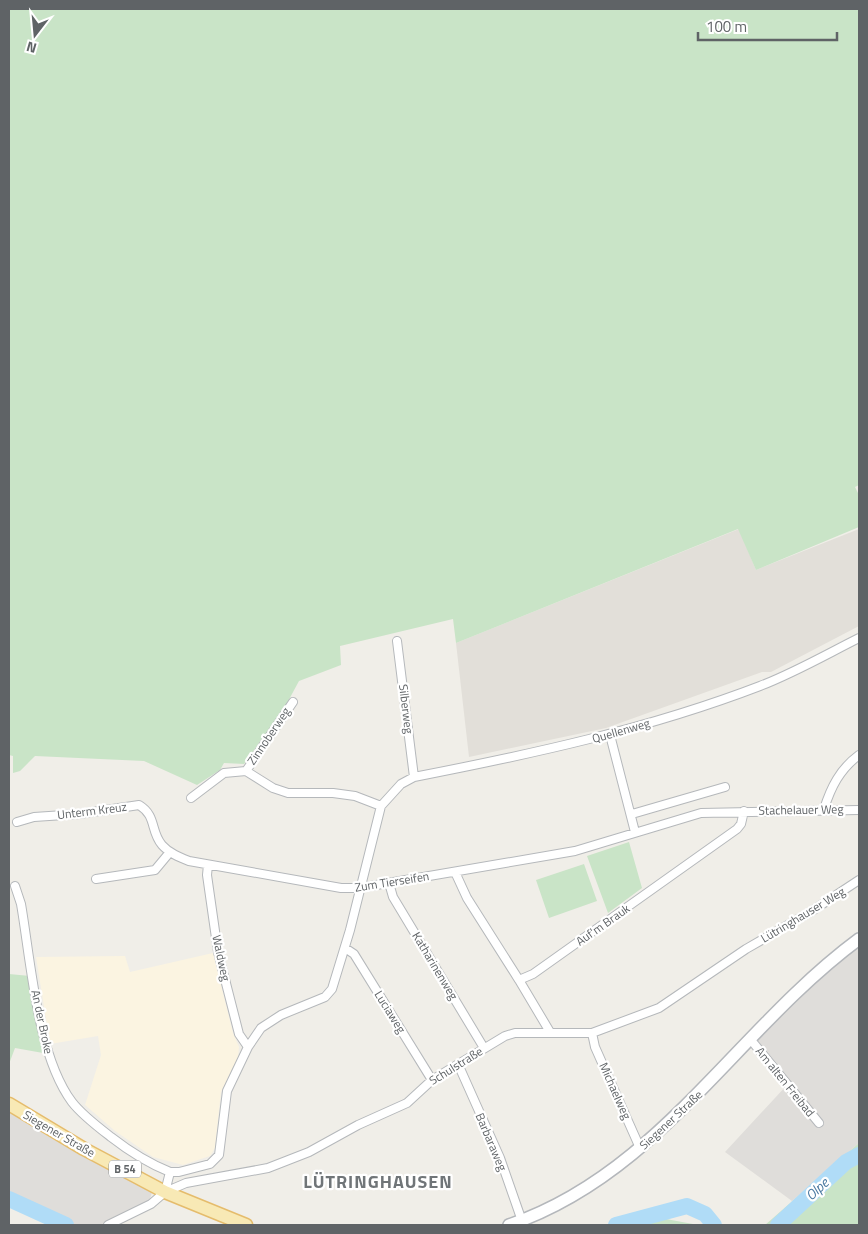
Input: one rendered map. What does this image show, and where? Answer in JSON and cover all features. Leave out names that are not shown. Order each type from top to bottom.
[{"type":"main road","name":"Siegener Straße","points":[[9,1104],[84,1149],[165,1192],[246,1225]]},
{"type":"street","name":"Quellenweg","points":[[381,806],[401,784],[414,777],[505,760],[610,735],[762,686],[859,638]]},
{"type":"street","name":"Silberweg","points":[[397,641],[414,777]]},
{"type":"street","name":"Zinnoberweg","points":[[246,771],[293,702]]},
{"type":"street","points":[[610,735],[636,832]]},
{"type":"street","points":[[824,809],[830,791],[841,772],[859,755]]},
{"type":"street","name":"Zinnoberweg","points":[[191,798],[224,773],[246,771],[273,788],[288,794],[333,793],[355,796],[381,806]]},
{"type":"street","points":[[632,814],[725,787]]},
{"type":"street","name":"Unterm Kreuz","points":[[17,822],[34,817],[79,814],[139,806],[147,810],[161,844],[170,852]]},
{"type":"street","points":[[165,1192],[170,1172],[178,1172],[210,1164],[219,1155],[227,1091],[248,1047],[261,1028],[280,1015],[325,997],[332,989],[345,948],[381,806]]},
{"type":"street","name":"Stachelauer Weg","points":[[701,813],[824,809],[859,810]]},
{"type":"street","name":"Stachelauer Weg","points":[[684,867],[737,829],[741,824],[744,811]]},
{"type":"street","name":"Zum Tierseifen","points":[[170,852],[208,865],[341,888],[359,888],[575,852],[701,813]]},
{"type":"street","points":[[96,879],[155,870],[170,852]]},
{"type":"street","name":"Waldweg","points":[[208,865],[207,875],[218,952],[239,1034],[248,1047]]},
{"type":"street","name":"Auf'm Brauk","points":[[519,980],[533,974],[684,867]]},
{"type":"street","points":[[455,872],[467,898],[550,1032]]},
{"type":"street","name":"Lütringhauser Weg","points":[[746,949],[812,912],[859,880]]},
{"type":"street","name":"Katharinenweg","points":[[389,883],[393,897],[484,1048]]},
{"type":"street","name":"An der Broke","points":[[15,886],[21,904],[47,1052],[60,1081],[72,1102],[100,1129],[121,1145],[170,1172]]},
{"type":"street","name":"Siegener Straße","points":[[509,1225],[522,1221],[572,1197],[640,1148],[808,982],[859,939]]},
{"type":"street","name":"Luciaweg","points":[[345,948],[354,954],[432,1080]]},
{"type":"street","name":"Schulstraße","points":[[108,1225],[151,1204],[165,1192],[193,1182],[268,1168],[309,1152],[358,1125],[407,1104],[432,1080],[484,1048],[515,1033],[592,1033],[659,1008],[746,949]]},
{"type":"street","name":"Michaelweg","points":[[592,1033],[595,1047],[640,1148]]},
{"type":"street","name":"Am alten Freibad","points":[[751,1040],[819,1123]]},
{"type":"street","name":"Barbaraweg","points":[[458,1064],[500,1158],[522,1221]]},
{"type":"shaded area","points":[[739,529],[756,570],[859,529],[859,626],[771,672],[762,672],[606,728],[469,757],[456,643]]},
{"type":"shaded area","points":[[859,939],[859,1143],[792,1201],[725,1152],[787,1085],[751,1040]]},
{"type":"shaded area","points":[[213,953],[233,1033],[239,1047],[238,1058],[221,1092],[215,1148],[210,1156],[183,1165],[153,1157],[115,1131],[85,1105],[101,1055],[98,1036],[50,1044],[36,957],[125,956],[130,972]]},
{"type":"shaded area","points":[[9,1110],[152,1192],[150,1199],[143,1206],[100,1225],[75,1225],[9,1195]]},
{"type":"green space","points":[[9,9],[859,9],[859,485],[855,487],[859,495],[859,527],[756,570],[738,529],[456,643],[453,619],[340,646],[341,665],[299,681],[286,705],[244,764],[224,763],[220,770],[197,785],[144,761],[35,756],[20,771],[13,773],[13,756],[9,755]]},
{"type":"green space","points":[[629,842],[642,888],[608,913],[587,856]]},
{"type":"green space","points":[[584,864],[597,901],[549,918],[536,880]]},
{"type":"green space","points":[[9,974],[30,976],[43,1053],[15,1048],[9,1064]]},
{"type":"green space","points":[[859,1143],[859,1225],[765,1225]]},
{"type":"green space","points":[[666,1219],[693,1224],[694,1225],[642,1225]]},
{"type":"waterway","name":"Olpe","points":[[778,1225],[846,1162],[859,1155]]},
{"type":"waterway","name":"Olpe","points":[[9,1199],[66,1225]]},
{"type":"waterway","name":"Olpe","points":[[616,1225],[687,1206],[705,1214],[714,1225]]},
{"type":"district","name":"LÜTRINGHAUSEN","points":[[378,1182]]}]
